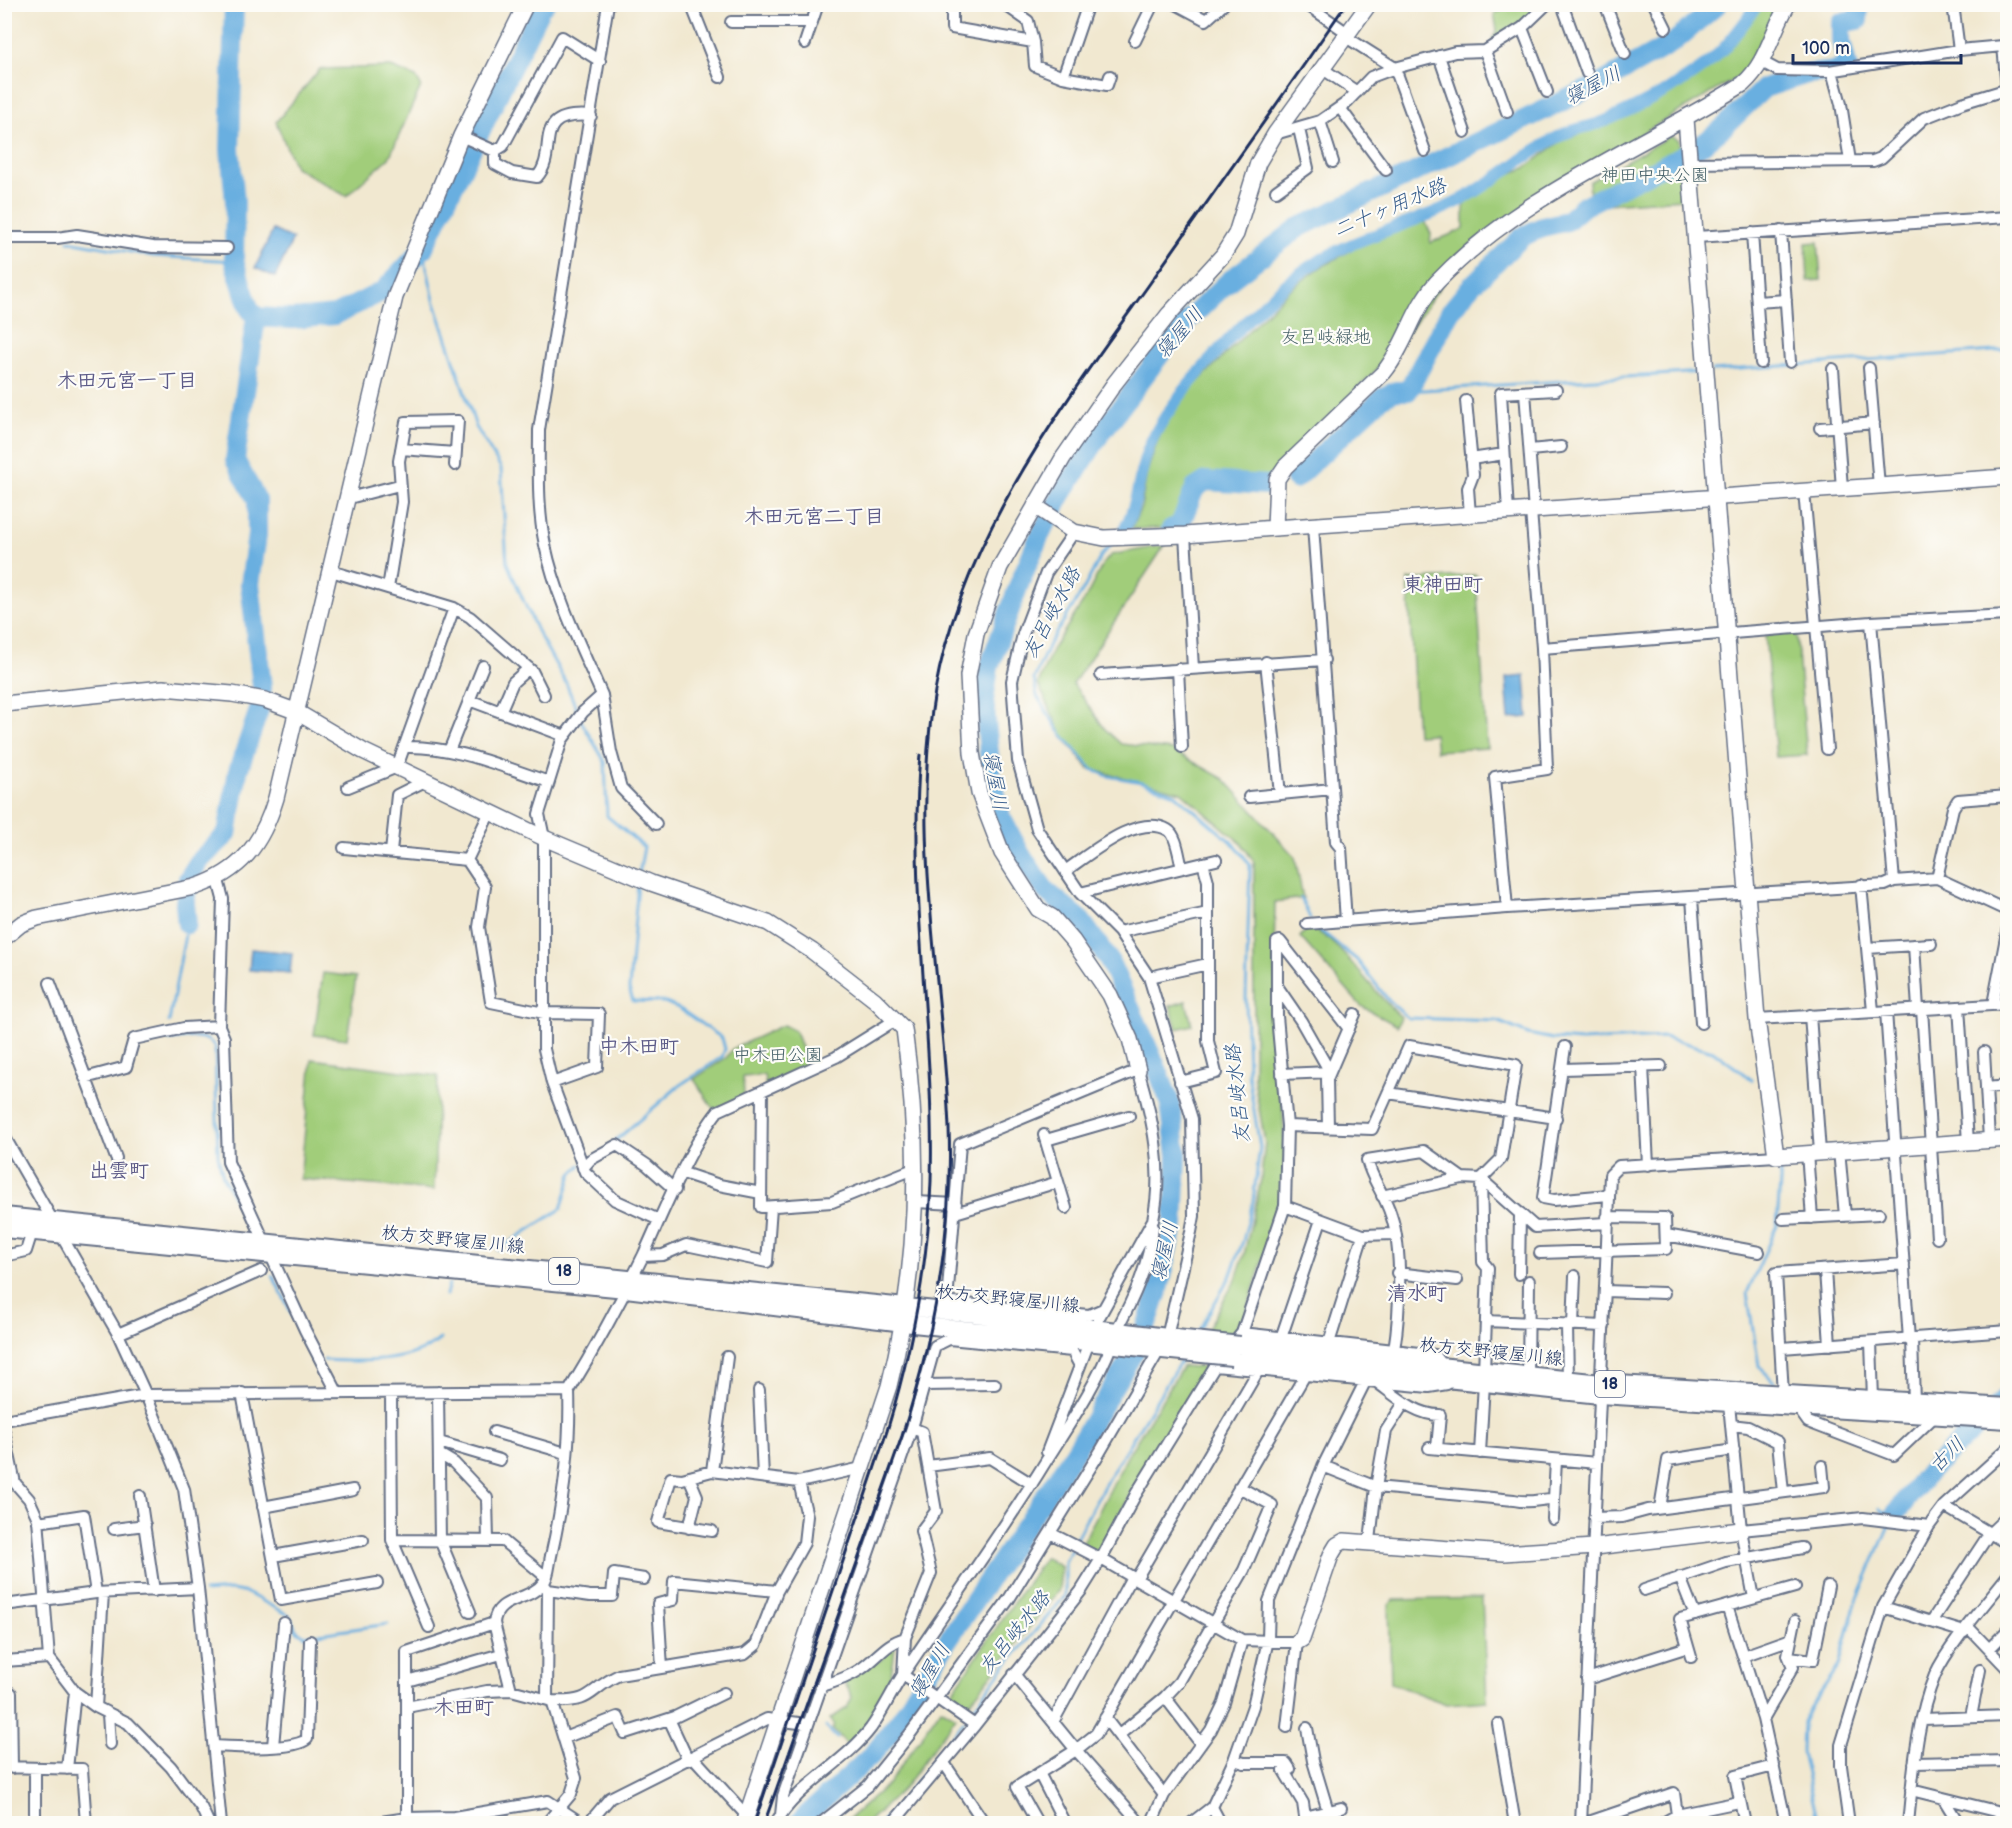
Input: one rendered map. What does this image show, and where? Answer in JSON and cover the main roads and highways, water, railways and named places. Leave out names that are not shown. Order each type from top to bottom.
[{"type":"main road","name":"枚方交野寝屋川線","points":[[4,1216],[58,1227],[628,1284],[1116,1338],[1165,1343],[1238,1345],[1444,1366],[1484,1377],[1729,1404],[1968,1418],[2006,1416]]},
{"type":"main road","name":"枚方交野寝屋川線","points":[[4,1229],[32,1232],[58,1227]]},
{"type":"main road","name":"枚方交野寝屋川線","points":[[1238,1345],[1461,1381],[1484,1377],[1528,1376],[1568,1380],[1600,1389],[1783,1394],[1981,1406],[2006,1416]]},
{"type":"water","points":[[273,230],[293,239],[275,277],[255,268]]},
{"type":"water","points":[[1525,676],[1528,717],[1509,719],[1506,678]]},
{"type":"water","points":[[251,949],[292,953],[290,973],[249,970]]},
{"type":"waterway","points":[[187,924],[185,904],[188,879],[200,860],[227,834],[238,771],[259,710],[262,687],[250,584],[257,535],[257,500],[235,460],[256,317],[249,308],[234,261],[235,202],[230,149],[234,4]]},
{"type":"waterway","points":[[256,317],[293,319],[335,315],[383,291],[423,249],[540,9],[545,4]]},
{"type":"waterway","name":"寝屋川","points":[[797,1824],[872,1755],[902,1717],[947,1641],[1074,1453],[1142,1339],[1160,1285],[1174,1226],[1177,1155],[1170,1103],[1158,1071],[1109,960],[1080,919],[1046,891],[1021,855],[1001,817],[991,773],[984,700],[989,667],[1039,537],[1062,494],[1099,436],[1181,327],[1229,281],[1298,228],[1605,81],[1674,42],[1718,4]]},
{"type":"waterway","name":"二十ヶ用水路","points":[[1124,530],[1134,506],[1150,444],[1167,413],[1219,350],[1278,291],[1313,264],[1332,254],[1465,198],[1534,151],[1562,135],[1605,121],[1665,92],[1695,73],[1718,54],[1758,4]]},
{"type":"waterway","points":[[1295,479],[1383,397],[1396,391],[1408,391],[1450,312],[1472,285],[1522,237],[1542,227],[1567,221],[1584,206],[1699,147],[1725,126],[1764,88],[1807,74],[1848,70],[1841,40],[1841,23],[1858,20],[1859,4]]},
{"type":"waterway","points":[[69,241],[153,256],[234,261]]},
{"type":"waterway","points":[[423,249],[434,300],[476,427],[501,468],[507,563],[537,631],[566,683],[578,713]]},
{"type":"waterway","points":[[1712,371],[2008,350]]},
{"type":"waterway","points":[[1408,391],[1703,372]]},
{"type":"waterway","points":[[1171,529],[1180,525],[1195,488],[1206,481],[1269,485]]},
{"type":"waterway","name":"友呂岐水路","points":[[1112,543],[1101,556],[1082,592],[1049,644],[1034,679],[1037,696],[1059,731],[1092,769],[1107,776],[1142,782],[1175,794],[1237,847],[1250,865],[1246,998],[1248,1074],[1260,1147],[1253,1201],[1243,1241],[1230,1277],[1196,1335]]},
{"type":"waterway","points":[[580,719],[605,762],[607,816],[644,847],[639,874]]},
{"type":"waterway","points":[[615,1141],[680,1085],[722,1057],[725,1049],[722,1038],[680,1009],[664,1002],[633,1001],[629,989],[638,883]]},
{"type":"waterway","points":[[1301,898],[1310,918]]},
{"type":"waterway","points":[[169,1022],[187,924]]},
{"type":"waterway","points":[[1316,927],[1357,960],[1389,1001],[1408,1018],[1497,1021],[1528,1034],[1553,1039],[1581,1041],[1664,1037],[1713,1051],[1752,1080]]},
{"type":"waterway","points":[[169,1040],[200,1037],[211,1042],[215,1047],[218,1156],[223,1177],[250,1228]]},
{"type":"waterway","points":[[498,1250],[561,1209],[572,1174],[581,1165]]},
{"type":"waterway","points":[[1774,1382],[1759,1366],[1747,1293],[1777,1225],[1781,1167]]},
{"type":"waterway","points":[[273,1276],[295,1320]]},
{"type":"waterway","points":[[446,1295],[449,1284]]},
{"type":"waterway","points":[[324,1360],[385,1360],[415,1353],[440,1339]]},
{"type":"waterway","points":[[308,1348],[314,1360],[318,1360]]},
{"type":"waterway","name":"友呂岐水路","points":[[1074,1542],[1110,1475],[1182,1359]]},
{"type":"waterway","name":"古川","points":[[1892,1518],[1924,1477],[2008,1396]]},
{"type":"waterway","points":[[1880,1509],[1892,1518]]},
{"type":"waterway","points":[[1818,1824],[1802,1752],[1803,1722],[1810,1707],[1839,1666],[1855,1605],[1890,1523]]},
{"type":"waterway","name":"友呂岐水路","points":[[968,1716],[1002,1670],[1065,1596],[1065,1562],[1072,1548]]},
{"type":"waterway","points":[[204,1592],[232,1590],[247,1593],[289,1615],[296,1630],[305,1636],[388,1624]]},
{"type":"waterway","name":"友呂岐水路","points":[[879,1824],[895,1809],[964,1721]]},
{"type":"waterway","points":[[826,1727],[837,1738]]},
{"type":"railway","points":[[764,1824],[902,1436],[923,1361],[939,1284],[948,1206],[949,1128],[930,910],[926,800],[928,745],[935,691],[948,635],[967,580],[991,528],[1049,428],[1346,4]]},
{"type":"railway","points":[[754,1824],[887,1431],[911,1339],[922,1276],[931,1181],[931,1128],[917,861],[920,755]]},
{"type":"district","name":"木田元宮一丁目","points":[[127,381]]},
{"type":"district","name":"木田元宮二丁目","points":[[814,517]]},
{"type":"district","name":"東神田町","points":[[1443,585]]},
{"type":"district","name":"中木田町","points":[[639,1047]]},
{"type":"district","name":"出雲町","points":[[119,1171]]},
{"type":"district","name":"清水町","points":[[1417,1294]]},
{"type":"district","name":"木田町","points":[[464,1708]]},
{"type":"park label","name":"神田中央公園","points":[[1655,175]]},
{"type":"park label","name":"友呂岐緑地","points":[[1326,337]]},
{"type":"park label","name":"中木田公園","points":[[778,1055]]}]
